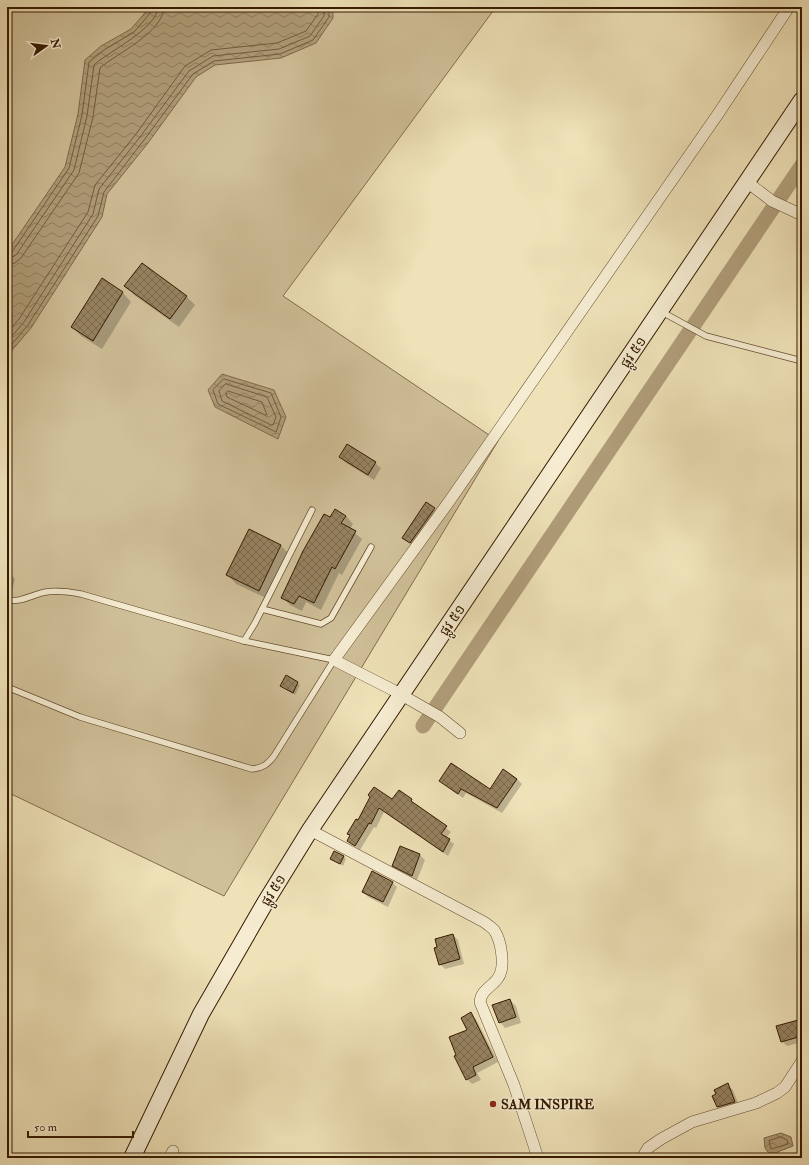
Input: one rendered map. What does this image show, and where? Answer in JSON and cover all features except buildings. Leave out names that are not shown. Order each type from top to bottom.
[{"type":"main road","name":"ផ្លូវ ៥១","points":[[132,1158],[201,1014],[265,903],[310,830],[398,692],[660,311],[802,100]]},
{"type":"street","points":[[460,733],[440,718],[398,692],[334,660],[448,503],[718,114],[789,7]]},
{"type":"street","points":[[747,182],[768,198],[802,215]]},
{"type":"street","points":[[310,830],[484,922],[494,930],[501,952],[500,976],[482,994],[480,1002],[514,1085],[538,1158]]},
{"type":"street","points":[[642,1158],[648,1148],[692,1122],[756,1103],[776,1093],[785,1087],[802,1061]]},
{"type":"lane","points":[[660,311],[680,320],[706,336],[802,361]]},
{"type":"lane","points":[[244,641],[262,609],[312,510]]},
{"type":"lane","points":[[262,609],[321,624],[327,622],[331,618],[371,547]]},
{"type":"lane","points":[[7,600],[21,600],[45,592],[59,590],[81,594],[244,641],[334,660],[274,756],[264,767],[258,769],[252,769],[80,717],[7,687]]},
{"type":"shaded area","points":[[7,7],[496,7],[283,296],[498,441],[224,896],[7,792]]},
{"type":"water","points":[[150,7],[333,7],[333,18],[316,43],[281,58],[215,65],[196,77],[148,143],[107,194],[102,217],[31,328],[7,356],[7,252],[65,167],[78,114],[85,60],[101,46],[131,29]]},
{"type":"water","points":[[222,374],[274,390],[286,417],[278,439],[215,407],[208,390]]},
{"type":"water","points":[[781,1133],[791,1137],[793,1146],[770,1155],[765,1148],[764,1138]]},
{"type":"waterway","points":[[423,726],[802,165]]},
{"type":"place","name":"SAM INSPIRE","points":[[493,1104]]}]
